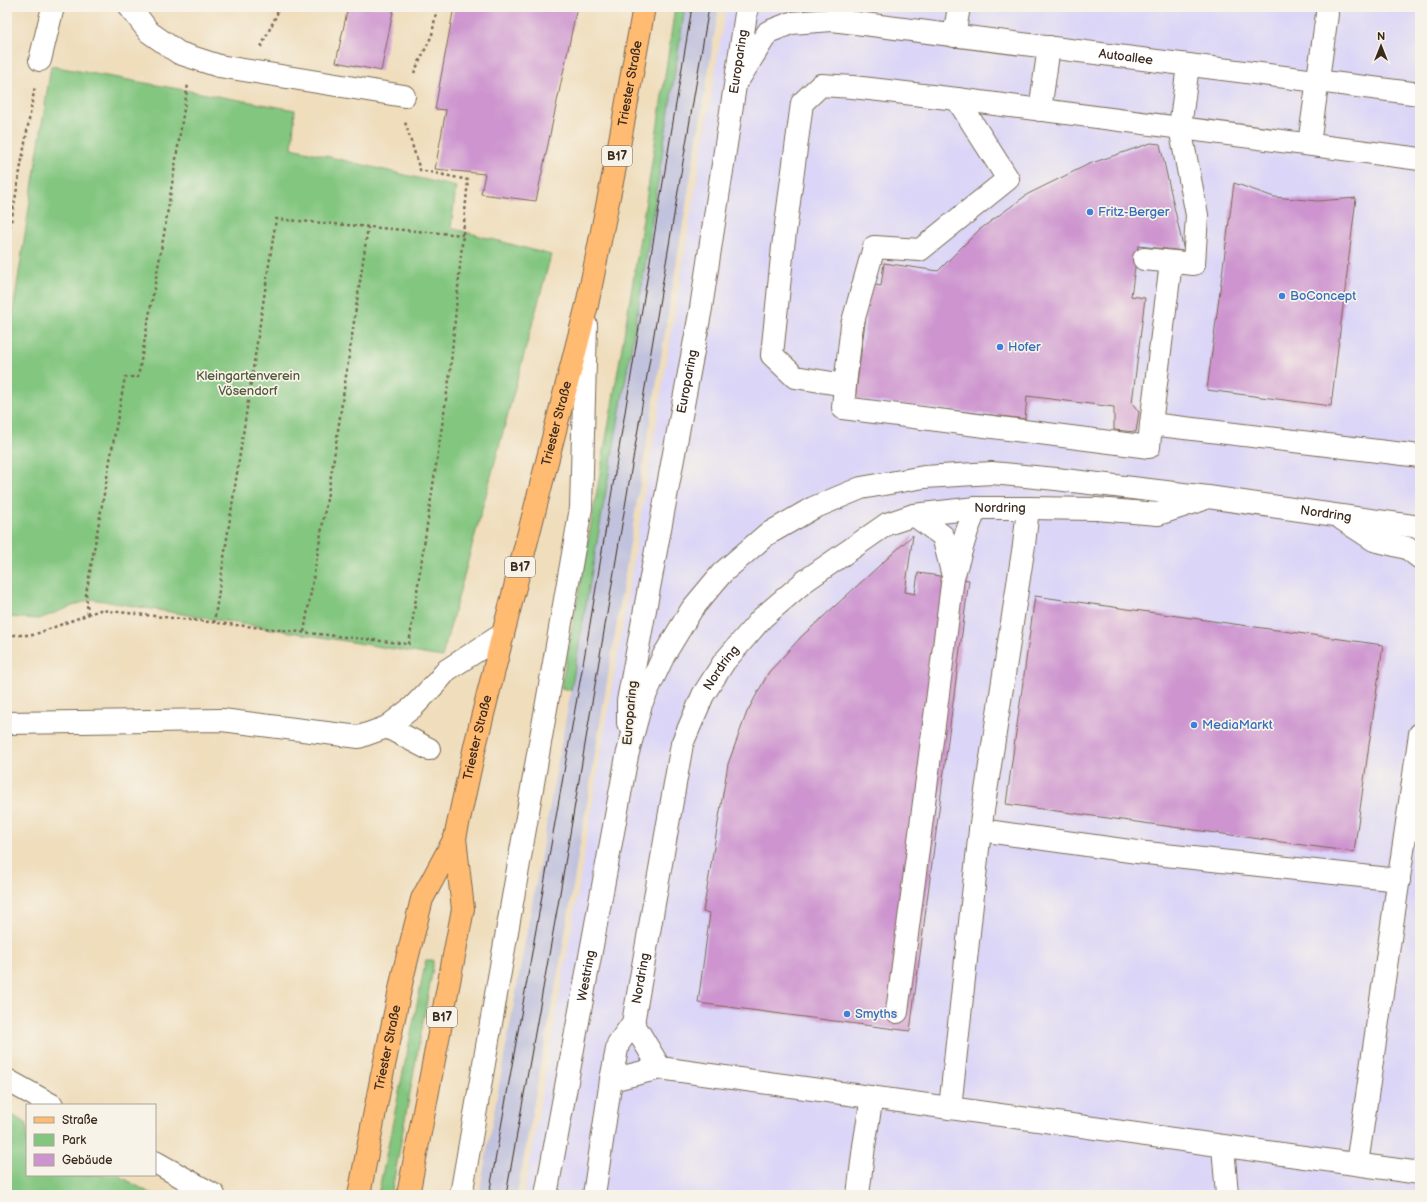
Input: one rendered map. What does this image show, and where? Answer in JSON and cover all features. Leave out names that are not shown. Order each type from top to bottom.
[{"type":"main road","name":"Triester Straße","points":[[360,1187],[403,975],[422,899],[455,838],[475,746],[587,305],[617,156],[644,7]]},
{"type":"main road","name":"Triester Straße","points":[[408,1195],[462,909],[455,838]]},
{"type":"main road","points":[[346,1195],[360,1187]]},
{"type":"street","points":[[40,60],[53,7]]},
{"type":"street","points":[[130,7],[149,32],[179,54],[219,66],[404,96]]},
{"type":"street","name":"Europaring","points":[[627,756],[628,701],[701,308],[747,7]]},
{"type":"street","name":"Autoallee","points":[[809,7],[832,20]]},
{"type":"street","points":[[954,36],[959,7]]},
{"type":"street","points":[[1309,144],[1327,14]]},
{"type":"street","name":"Autoallee","points":[[735,85],[768,32],[791,23],[832,20],[1319,80],[1420,94]]},
{"type":"street","points":[[1040,110],[1049,47]]},
{"type":"street","points":[[1144,259],[1194,264],[1196,215],[1180,128],[1188,65]]},
{"type":"street","points":[[846,385],[795,377],[772,355],[783,246],[802,103],[821,85],[853,87],[957,99],[1420,159]]},
{"type":"street","points":[[957,99],[1008,179],[920,250],[874,246],[852,325],[843,408],[1149,447],[1171,262]]},
{"type":"street","points":[[460,1195],[581,508],[587,305]]},
{"type":"street","points":[[1151,424],[1420,456]]},
{"type":"street","name":"Nordring","points":[[627,756],[641,704],[664,655],[692,609],[722,573],[766,535],[813,508],[861,488],[924,477],[992,473],[1208,497],[1420,527]]},
{"type":"street","name":"Nordring","points":[[594,1195],[611,1080],[618,1044],[633,1023],[682,744],[703,695],[724,662],[762,618],[805,581],[887,524],[914,515],[976,508],[1096,509],[1158,514],[1208,497]]},
{"type":"street","points":[[897,1012],[954,577],[967,531],[976,508]]},
{"type":"street","points":[[950,1108],[980,830],[1024,545],[1028,508]]},
{"type":"street","points":[[914,515],[943,536],[954,577]]},
{"type":"street","points":[[1338,516],[1374,540],[1407,548],[1420,558]]},
{"type":"street","points":[[7,723],[222,720],[359,737],[387,726],[412,707],[447,670],[503,634]]},
{"type":"street","points":[[387,726],[429,749]]},
{"type":"street","points":[[1357,1164],[1420,737]]},
{"type":"street","name":"Westring","points":[[546,1195],[627,756]]},
{"type":"street","points":[[980,830],[1137,852],[1399,880]]},
{"type":"street","points":[[633,1023],[660,1068]]},
{"type":"street","points":[[611,1080],[660,1068],[1420,1173]]},
{"type":"street","points":[[7,1080],[50,1104]]},
{"type":"street","points":[[858,1195],[872,1097]]},
{"type":"street","points":[[1223,1146],[1227,1195]]},
{"type":"street","points":[[156,1163],[206,1191]]},
{"type":"path","points":[[246,70],[262,44],[277,14],[278,7]]},
{"type":"path","points":[[7,635],[33,635],[100,610],[409,644],[450,373],[468,180],[420,170],[405,124],[404,96],[432,35],[437,7]]},
{"type":"path","points":[[88,614],[86,594],[125,377],[138,378],[165,226],[191,57]]},
{"type":"path","points":[[7,245],[40,60]]},
{"type":"path","points":[[214,622],[276,219],[462,236]]},
{"type":"path","points":[[304,632],[333,464],[368,227]]},
{"type":"shaded area","points":[[685,7],[719,7],[566,929],[517,1195],[479,1195],[571,690],[641,291]]},
{"type":"shaded area","points":[[726,7],[1420,7],[1420,1195],[524,1195],[576,903]]},
{"type":"green space","points":[[675,7],[685,7],[641,291],[571,690],[561,688],[622,348],[650,178]]},
{"type":"green space","name":"Kleingartenverein Vösendorf","points":[[51,66],[295,110],[292,148],[456,187],[451,228],[551,255],[442,657],[91,599],[39,619],[7,617],[7,350]]},
{"type":"green space","points":[[426,960],[433,960],[433,968],[391,1195],[378,1195]]},
{"type":"green space","points":[[7,1112],[26,1123],[26,1176],[120,1176],[153,1195],[7,1195]]},
{"type":"building","points":[[348,7],[394,7],[381,71],[336,62]]},
{"type":"building","points":[[454,7],[577,7],[536,201],[481,194],[485,174],[435,169],[446,110],[435,109]]},
{"type":"building","name":"Hofer","points":[[1151,143],[1160,144],[1184,251],[1138,246],[1131,296],[1145,298],[1132,403],[1139,412],[1136,432],[1114,430],[1114,407],[1027,396],[1025,419],[855,399],[870,284],[881,286],[884,263],[938,271],[979,230],[1028,194],[1089,164]]},
{"type":"building","name":"BoConcept","points":[[1234,183],[1274,197],[1317,201],[1356,198],[1331,406],[1207,390]]},
{"type":"building","points":[[913,535],[905,592],[915,594],[918,573],[969,580],[910,1031],[698,1003],[710,913],[703,912],[728,764],[747,712],[769,672],[801,637]]},
{"type":"building","name":"MediaMarkt","points":[[1035,596],[1383,645],[1354,852],[1006,804]]},
{"type":"tram line","points":[[489,1195],[588,636],[692,7]]},
{"type":"tram line","points":[[506,1195],[559,899],[709,7]]},
{"type":"place","name":"Fritz-Berger","points":[[1090,212]]},
{"type":"place","name":"BoConcept","points":[[1282,296]]},
{"type":"place","name":"Hofer","points":[[1000,347]]},
{"type":"place","name":"MediaMarkt","points":[[1194,725]]},
{"type":"place","name":"Smyths","points":[[847,1014]]}]
